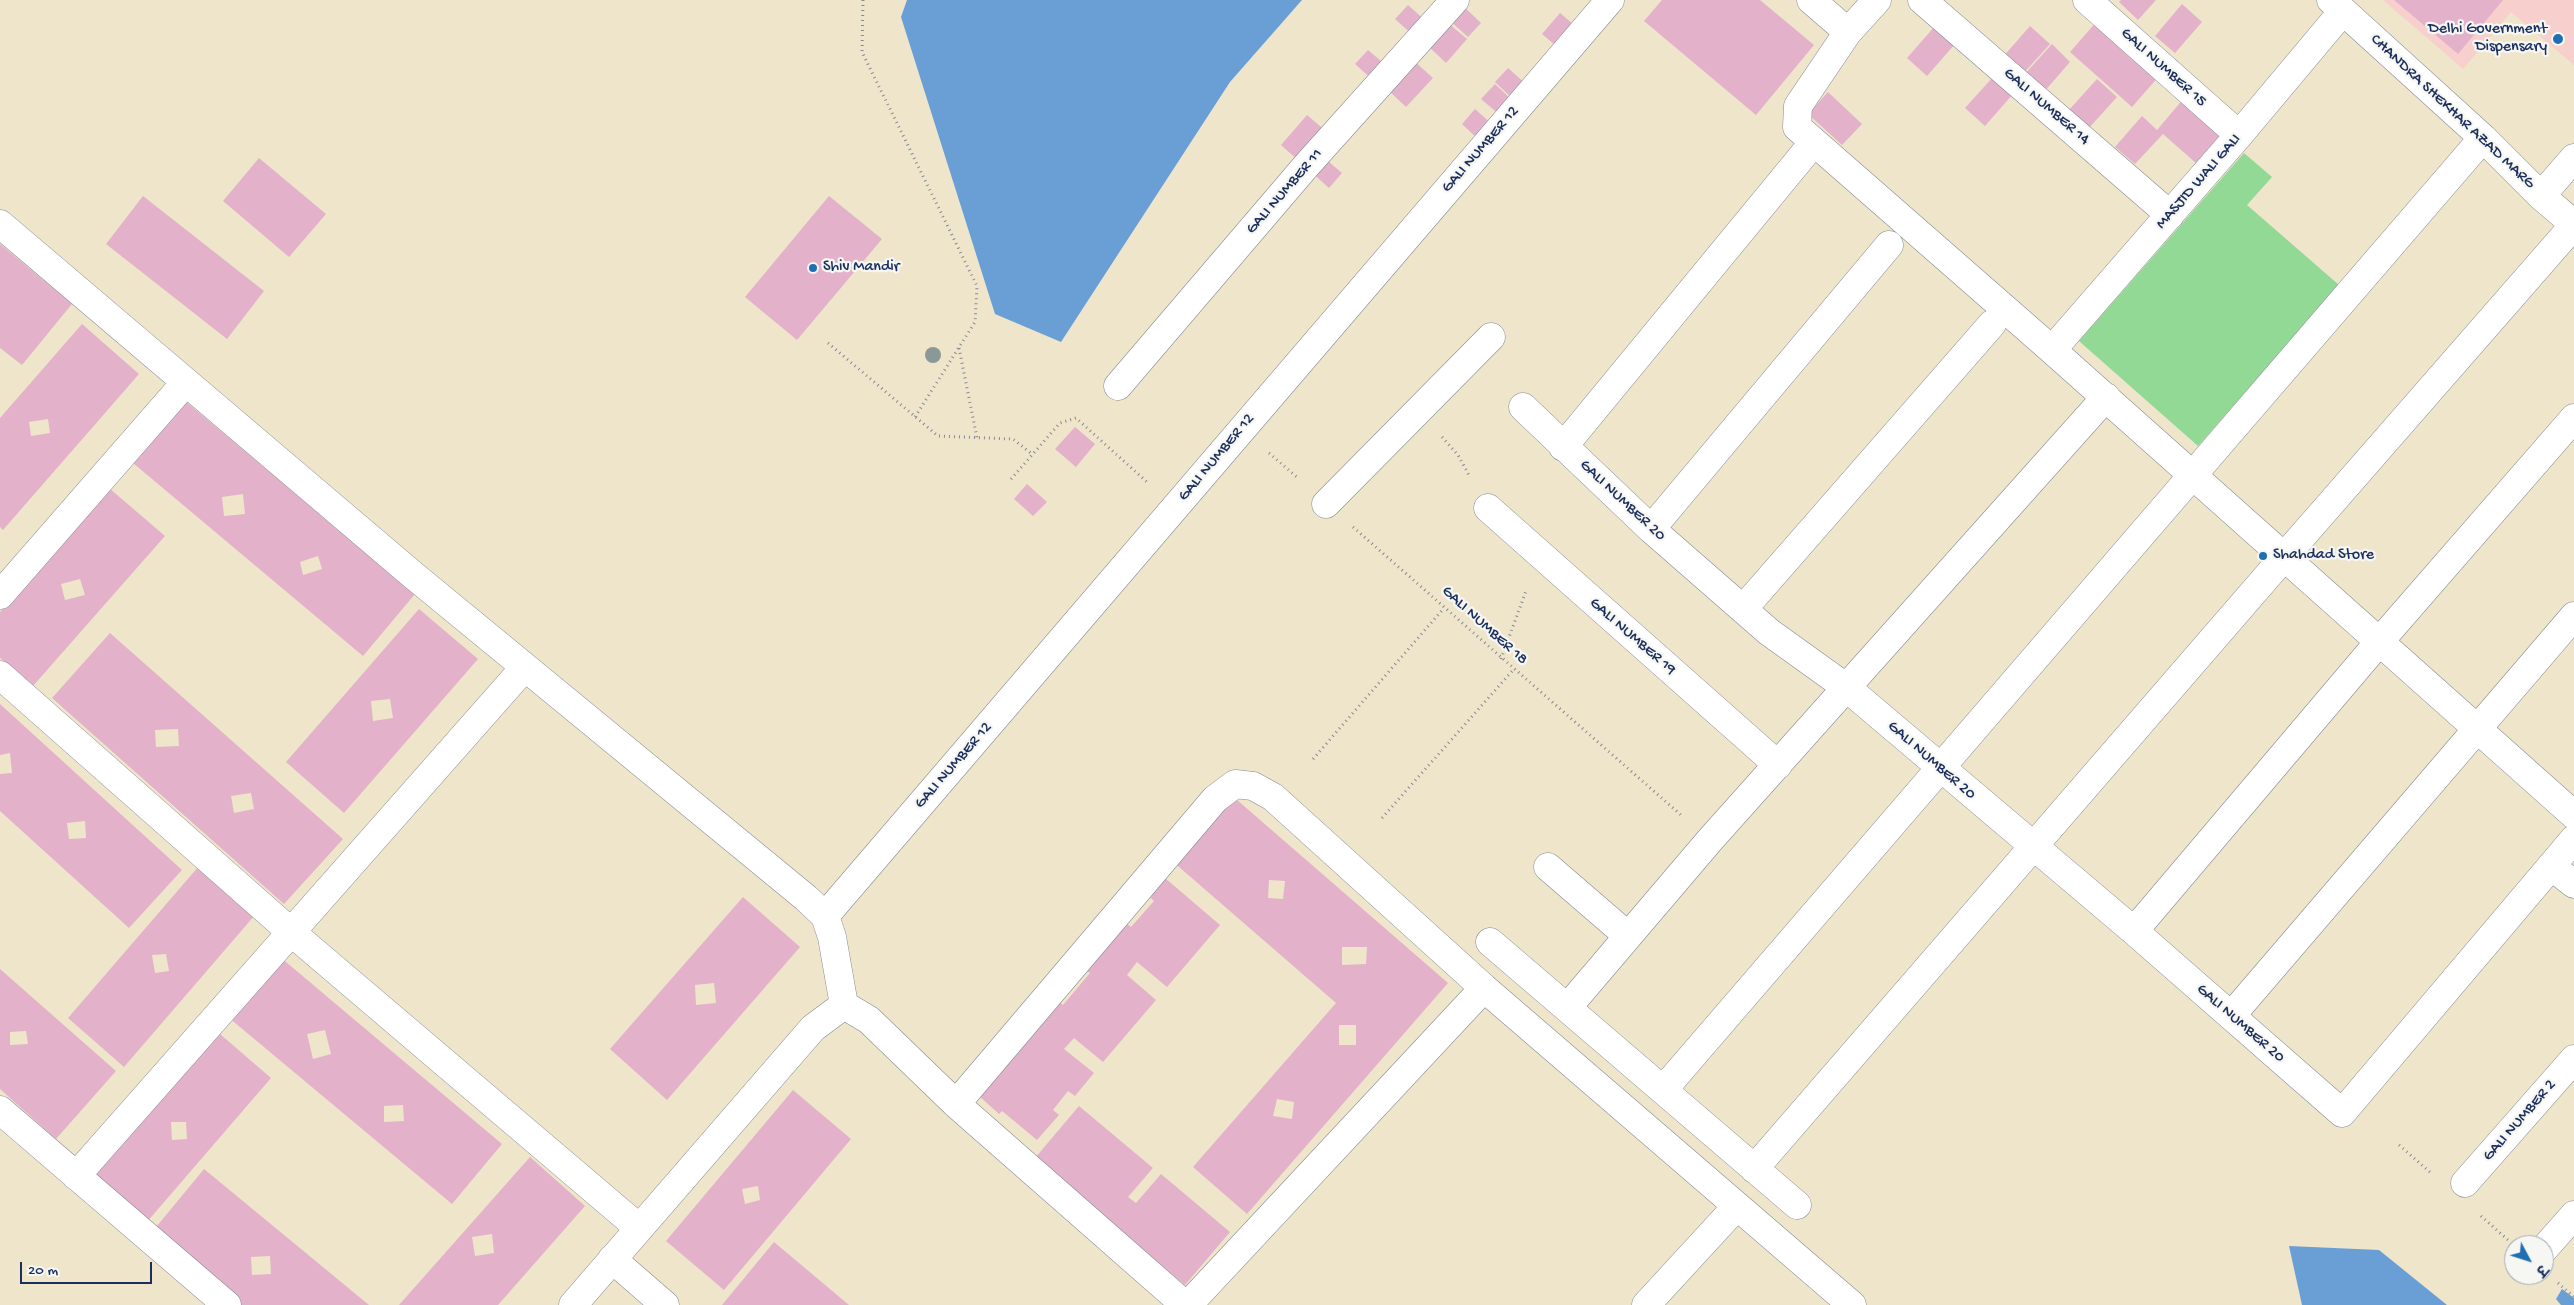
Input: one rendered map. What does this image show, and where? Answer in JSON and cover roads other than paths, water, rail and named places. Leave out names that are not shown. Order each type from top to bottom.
[{"type":"street","name":"GALI NUMBER 11","points":[[1118,386],[1306,166],[1455,0]]},
{"type":"street","name":"GALI NUMBER 12","points":[[825,916],[1610,0]]},
{"type":"street","points":[[1812,0],[1848,32]]},
{"type":"street","points":[[1877,0],[1848,32],[1798,106],[1797,127],[2106,397],[2574,815]]},
{"type":"street","name":"GALI NUMBER 14","points":[[1922,0],[2170,215]]},
{"type":"street","name":"GALI NUMBER 15","points":[[2086,0],[2239,135]]},
{"type":"street","name":"MASJID WALI GALI","points":[[2052,350],[2239,135],[2337,6]]},
{"type":"street","name":"CHANDRA SHEKHAR AZAD MARG","points":[[2337,6],[2483,138],[2541,196],[2574,225]]},
{"type":"street","points":[[1663,1090],[2483,138]]},
{"type":"street","points":[[1563,446],[1814,142]]},
{"type":"street","points":[[2541,196],[2574,158]]},
{"type":"street","points":[[0,224],[525,668],[825,916],[832,936],[844,1005],[869,1020],[956,1104],[1187,1305],[1484,988]]},
{"type":"street","points":[[1754,1169],[2574,225]]},
{"type":"street","points":[[1651,528],[1890,245]]},
{"type":"street","points":[[1743,610],[1992,324]]},
{"type":"street","points":[[1326,504],[1491,337]]},
{"type":"street","points":[[0,595],[186,383]]},
{"type":"street","points":[[1566,1008],[1710,840],[2106,397]]},
{"type":"street","name":"GALI NUMBER 20","points":[[1522,407],[1651,528],[1743,610],[1769,632],[1847,688],[1940,769],[2134,931],[2342,1113],[2551,866]]},
{"type":"street","points":[[2134,931],[2379,642],[2574,418]]},
{"type":"street","name":"GALI NUMBER 19","points":[[1488,508],[1778,765]]},
{"type":"street","points":[[2231,1016],[2574,616]]},
{"type":"street","points":[[76,1176],[525,668]]},
{"type":"street","points":[[0,675],[291,932],[639,1228]]},
{"type":"street","points":[[956,1104],[1215,799],[1235,784],[1253,786],[1273,797],[1484,988],[1852,1305]]},
{"type":"street","points":[[2574,839],[2551,866],[2574,884]]},
{"type":"street","points":[[1548,866],[1628,936]]},
{"type":"street","points":[[1490,942],[1797,1205]]},
{"type":"street","points":[[573,1305],[813,1028],[844,1005]]},
{"type":"street","name":"GALI NUMBER 2","points":[[2465,1183],[2574,1060]]},
{"type":"street","points":[[0,1110],[227,1305]]},
{"type":"street","points":[[1646,1305],[1737,1206]]},
{"type":"street","points":[[2554,1238],[2574,1215]]},
{"type":"street","points":[[612,1259],[665,1305]]},
{"type":"water","points":[[907,0],[1302,0],[1230,82],[1061,342],[995,314],[901,17]]},
{"type":"water","points":[[2289,1246],[2379,1250],[2447,1305],[2302,1305]]},
{"type":"water","points":[[2562,1289],[2574,1298],[2574,1305],[2561,1305],[2556,1299]]},
{"type":"place","name":"Delhi Government Dispensary","points":[[2558,39]]},
{"type":"place","name":"Shiv Mandir","points":[[813,268]]},
{"type":"place","name":"Shahdad Store","points":[[2263,556]]}]
